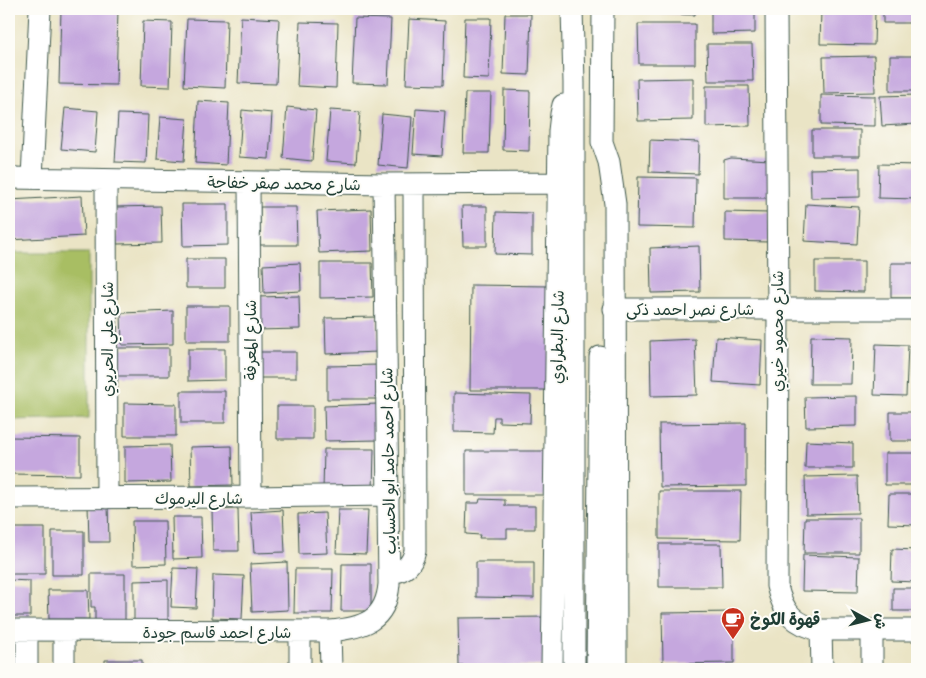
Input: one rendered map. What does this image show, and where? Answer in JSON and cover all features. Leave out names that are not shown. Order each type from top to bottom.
[{"type":"street","points":[[32,178],[40,9]]},
{"type":"street","name":"شارع البطراوي","points":[[552,669],[561,114],[566,97],[574,82],[572,9]]},
{"type":"street","points":[[596,669],[603,9]]},
{"type":"street","name":"شارع محمود خيري","points":[[776,9],[777,586],[782,605],[794,620],[802,625],[821,630],[917,630]]},
{"type":"street","points":[[574,82],[574,669]]},
{"type":"street","points":[[602,142],[609,162],[615,204],[616,669]]},
{"type":"street","name":"شارع محمد صقر خفاجة","points":[[9,178],[384,184],[559,182]]},
{"type":"street","name":"شارع علي الحريري","points":[[106,180],[108,498]]},
{"type":"street","name":"شارع المعرفة","points":[[249,182],[251,497]]},
{"type":"street","name":"شارع احمد حامد ابو الحسايب","points":[[384,184],[389,574],[404,569],[413,558],[415,551],[414,184]]},
{"type":"street","name":"شارع نصر احمد ذكى","points":[[614,309],[917,310]]},
{"type":"street","name":"شارع اليرموك","points":[[9,498],[388,495]]},
{"type":"street","name":"شارع احمد قاسم جودة","points":[[18,631],[300,632],[353,628],[372,620],[379,613],[387,599],[389,574]]},
{"type":"street","points":[[821,630],[822,669]]},
{"type":"street","points":[[872,630],[872,669]]},
{"type":"street","points":[[18,631],[27,669]]},
{"type":"street","points":[[64,631],[64,669]]},
{"type":"street","points":[[330,631],[331,669]]},
{"type":"street","points":[[300,632],[300,669]]},
{"type":"green space","points":[[9,253],[89,253],[89,418],[9,420]]},
{"type":"building","points":[[61,9],[118,9],[116,85],[59,84]]},
{"type":"building","points":[[639,9],[695,9],[695,15],[639,13]]},
{"type":"building","points":[[711,9],[755,9],[755,33],[711,34]]},
{"type":"building","points":[[883,9],[917,9],[917,23],[883,23]]},
{"type":"building","points":[[821,10],[875,11],[874,45],[820,44]]},
{"type":"building","points":[[505,14],[531,14],[529,75],[503,74]]},
{"type":"building","points":[[241,17],[279,19],[276,84],[238,83]]},
{"type":"building","points":[[355,18],[391,19],[388,84],[352,83]]},
{"type":"building","points":[[465,18],[491,18],[489,79],[463,78]]},
{"type":"building","points":[[187,19],[227,20],[225,88],[184,86]]},
{"type":"building","points":[[409,19],[445,21],[443,85],[406,84]]},
{"type":"building","points":[[143,21],[172,22],[170,87],[141,86]]},
{"type":"building","points":[[300,22],[338,23],[336,88],[297,86]]},
{"type":"building","points":[[638,24],[695,24],[695,64],[639,64]]},
{"type":"building","points":[[707,44],[752,44],[753,81],[708,81]]},
{"type":"building","points":[[874,56],[875,92],[824,93],[823,57]]},
{"type":"building","points":[[890,56],[917,56],[917,91],[890,91]]},
{"type":"building","points":[[693,78],[693,120],[638,121],[637,79]]},
{"type":"building","points":[[706,86],[749,86],[750,126],[706,127]]},
{"type":"building","points":[[504,90],[530,91],[529,151],[503,150]]},
{"type":"building","points":[[465,93],[491,93],[489,153],[463,153]]},
{"type":"building","points":[[821,95],[875,96],[875,126],[821,125]]},
{"type":"building","points":[[917,95],[917,124],[882,126],[880,96]]},
{"type":"building","points":[[198,101],[229,103],[226,165],[195,163]]},
{"type":"building","points":[[287,107],[316,110],[312,161],[283,158]]},
{"type":"building","points":[[65,108],[98,111],[95,152],[61,149]]},
{"type":"building","points":[[416,109],[445,111],[442,156],[413,154]]},
{"type":"building","points":[[242,110],[272,113],[269,159],[239,157]]},
{"type":"building","points":[[330,110],[360,112],[356,163],[326,161]]},
{"type":"building","points":[[118,114],[148,115],[146,163],[115,162]]},
{"type":"building","points":[[382,114],[412,117],[408,168],[378,165]]},
{"type":"building","points":[[160,117],[187,119],[184,161],[157,159]]},
{"type":"building","points":[[812,130],[860,130],[860,156],[812,156]]},
{"type":"building","points":[[650,140],[699,142],[698,174],[649,172]]},
{"type":"building","points":[[731,158],[771,160],[771,198],[724,198],[724,160]]},
{"type":"building","points":[[879,164],[917,165],[917,199],[878,198]]},
{"type":"building","points":[[860,168],[860,197],[811,198],[810,169]]},
{"type":"building","points":[[638,177],[696,178],[695,228],[637,227]]},
{"type":"building","points":[[82,196],[84,236],[9,240],[9,200]]},
{"type":"building","points":[[182,204],[228,204],[228,245],[183,246]]},
{"type":"building","points":[[806,204],[859,207],[857,244],[804,241]]},
{"type":"building","points":[[161,206],[162,243],[117,244],[116,207]]},
{"type":"building","points":[[462,206],[487,206],[487,246],[463,246]]},
{"type":"building","points":[[260,207],[296,207],[297,245],[260,245]]},
{"type":"building","points":[[371,209],[372,251],[319,253],[317,211]]},
{"type":"building","points":[[496,212],[532,213],[532,255],[495,254]]},
{"type":"building","points":[[725,212],[770,213],[769,242],[725,241]]},
{"type":"building","points":[[699,246],[700,292],[651,293],[650,248]]},
{"type":"building","points":[[186,259],[225,259],[225,288],[186,288]]},
{"type":"building","points":[[815,261],[864,261],[864,292],[815,291]]},
{"type":"building","points":[[300,263],[301,291],[264,293],[263,265]]},
{"type":"building","points":[[320,263],[372,263],[373,297],[320,298]]},
{"type":"building","points":[[891,263],[917,263],[917,298],[891,298]]},
{"type":"building","points":[[471,285],[550,286],[549,390],[470,390]]},
{"type":"building","points":[[299,296],[300,329],[257,330],[256,297]]},
{"type":"building","points":[[186,306],[230,306],[230,341],[186,341]]},
{"type":"building","points":[[173,311],[173,344],[122,345],[121,313]]},
{"type":"building","points":[[377,317],[378,352],[326,354],[325,318]]},
{"type":"building","points":[[811,336],[852,337],[851,384],[810,384]]},
{"type":"building","points":[[716,337],[762,340],[760,385],[713,382]]},
{"type":"building","points":[[695,339],[697,395],[651,396],[650,341]]},
{"type":"building","points":[[876,344],[908,345],[906,396],[874,395]]},
{"type":"building","points":[[117,348],[169,348],[169,376],[117,376]]},
{"type":"building","points":[[188,349],[225,349],[225,380],[188,381]]},
{"type":"building","points":[[257,352],[296,352],[296,378],[257,378]]},
{"type":"building","points":[[380,365],[380,399],[327,399],[327,366]]},
{"type":"building","points":[[181,391],[225,391],[225,423],[181,423]]},
{"type":"building","points":[[454,393],[531,395],[530,423],[499,422],[499,417],[494,417],[493,433],[454,432]]},
{"type":"building","points":[[857,396],[857,426],[806,427],[805,397]]},
{"type":"building","points":[[124,403],[176,404],[176,436],[124,436]]},
{"type":"building","points":[[378,404],[379,440],[325,441],[324,406]]},
{"type":"building","points":[[277,406],[313,406],[313,439],[277,439]]},
{"type":"building","points":[[890,412],[917,412],[917,441],[890,441]]},
{"type":"building","points":[[746,423],[746,486],[660,487],[659,424]]},
{"type":"building","points":[[9,437],[80,438],[80,475],[9,474]]},
{"type":"building","points":[[806,441],[853,443],[853,468],[805,468]]},
{"type":"building","points":[[170,445],[171,482],[125,483],[125,446]]},
{"type":"building","points":[[232,446],[233,485],[191,486],[190,447]]},
{"type":"building","points":[[324,449],[374,449],[373,492],[323,491]]},
{"type":"building","points":[[466,451],[547,451],[547,495],[466,495]]},
{"type":"building","points":[[885,453],[917,453],[917,485],[885,485]]},
{"type":"building","points":[[857,476],[858,513],[806,514],[805,477]]},
{"type":"building","points":[[659,491],[741,491],[740,540],[659,539]]},
{"type":"building","points":[[889,494],[917,494],[917,525],[888,524]]},
{"type":"building","points":[[480,499],[505,500],[505,506],[535,506],[535,529],[507,529],[507,538],[479,538],[480,535],[466,534],[467,503],[479,503]]},
{"type":"building","points":[[88,505],[108,505],[109,542],[89,542]]},
{"type":"building","points":[[238,509],[239,551],[213,551],[212,510]]},
{"type":"building","points":[[283,510],[285,552],[254,553],[251,512]]},
{"type":"building","points":[[338,510],[368,510],[366,554],[336,553]]},
{"type":"building","points":[[325,513],[327,553],[299,554],[298,514]]},
{"type":"building","points":[[172,517],[201,517],[202,558],[173,559]]},
{"type":"building","points":[[805,518],[859,518],[859,553],[804,553]]},
{"type":"building","points":[[132,521],[165,521],[166,564],[133,565]]},
{"type":"building","points":[[9,528],[45,528],[45,574],[9,574]]},
{"type":"building","points":[[52,531],[84,531],[84,575],[52,575]]},
{"type":"building","points":[[659,544],[721,544],[722,587],[659,587]]},
{"type":"building","points":[[892,549],[917,550],[917,582],[891,581]]},
{"type":"building","points":[[803,555],[859,557],[858,592],[802,591]]},
{"type":"building","points":[[287,562],[288,610],[252,612],[250,564]]},
{"type":"building","points":[[476,562],[534,562],[534,598],[476,597]]},
{"type":"building","points":[[342,564],[371,564],[371,611],[341,611]]},
{"type":"building","points":[[173,568],[198,569],[196,608],[171,607]]},
{"type":"building","points":[[295,569],[333,569],[332,613],[294,613]]},
{"type":"building","points":[[91,574],[125,574],[125,626],[95,626],[95,607],[91,607]]},
{"type":"building","points":[[213,575],[244,576],[242,619],[212,618]]},
{"type":"building","points":[[9,580],[30,581],[30,616],[9,616]]},
{"type":"building","points":[[168,580],[168,625],[134,625],[134,581]]},
{"type":"building","points":[[893,588],[917,588],[917,611],[893,611]]},
{"type":"building","points":[[48,590],[88,590],[89,619],[49,619]]},
{"type":"building","points":[[734,612],[734,663],[663,664],[662,613]]},
{"type":"building","points":[[548,617],[548,666],[459,666],[458,618]]},
{"type":"building","points":[[105,660],[142,660],[142,669],[105,669]]},
{"type":"building","points":[[9,662],[16,662],[16,669],[9,669]]},
{"type":"place","name":"قهوة الكوخ","points":[[733,640]]}]
